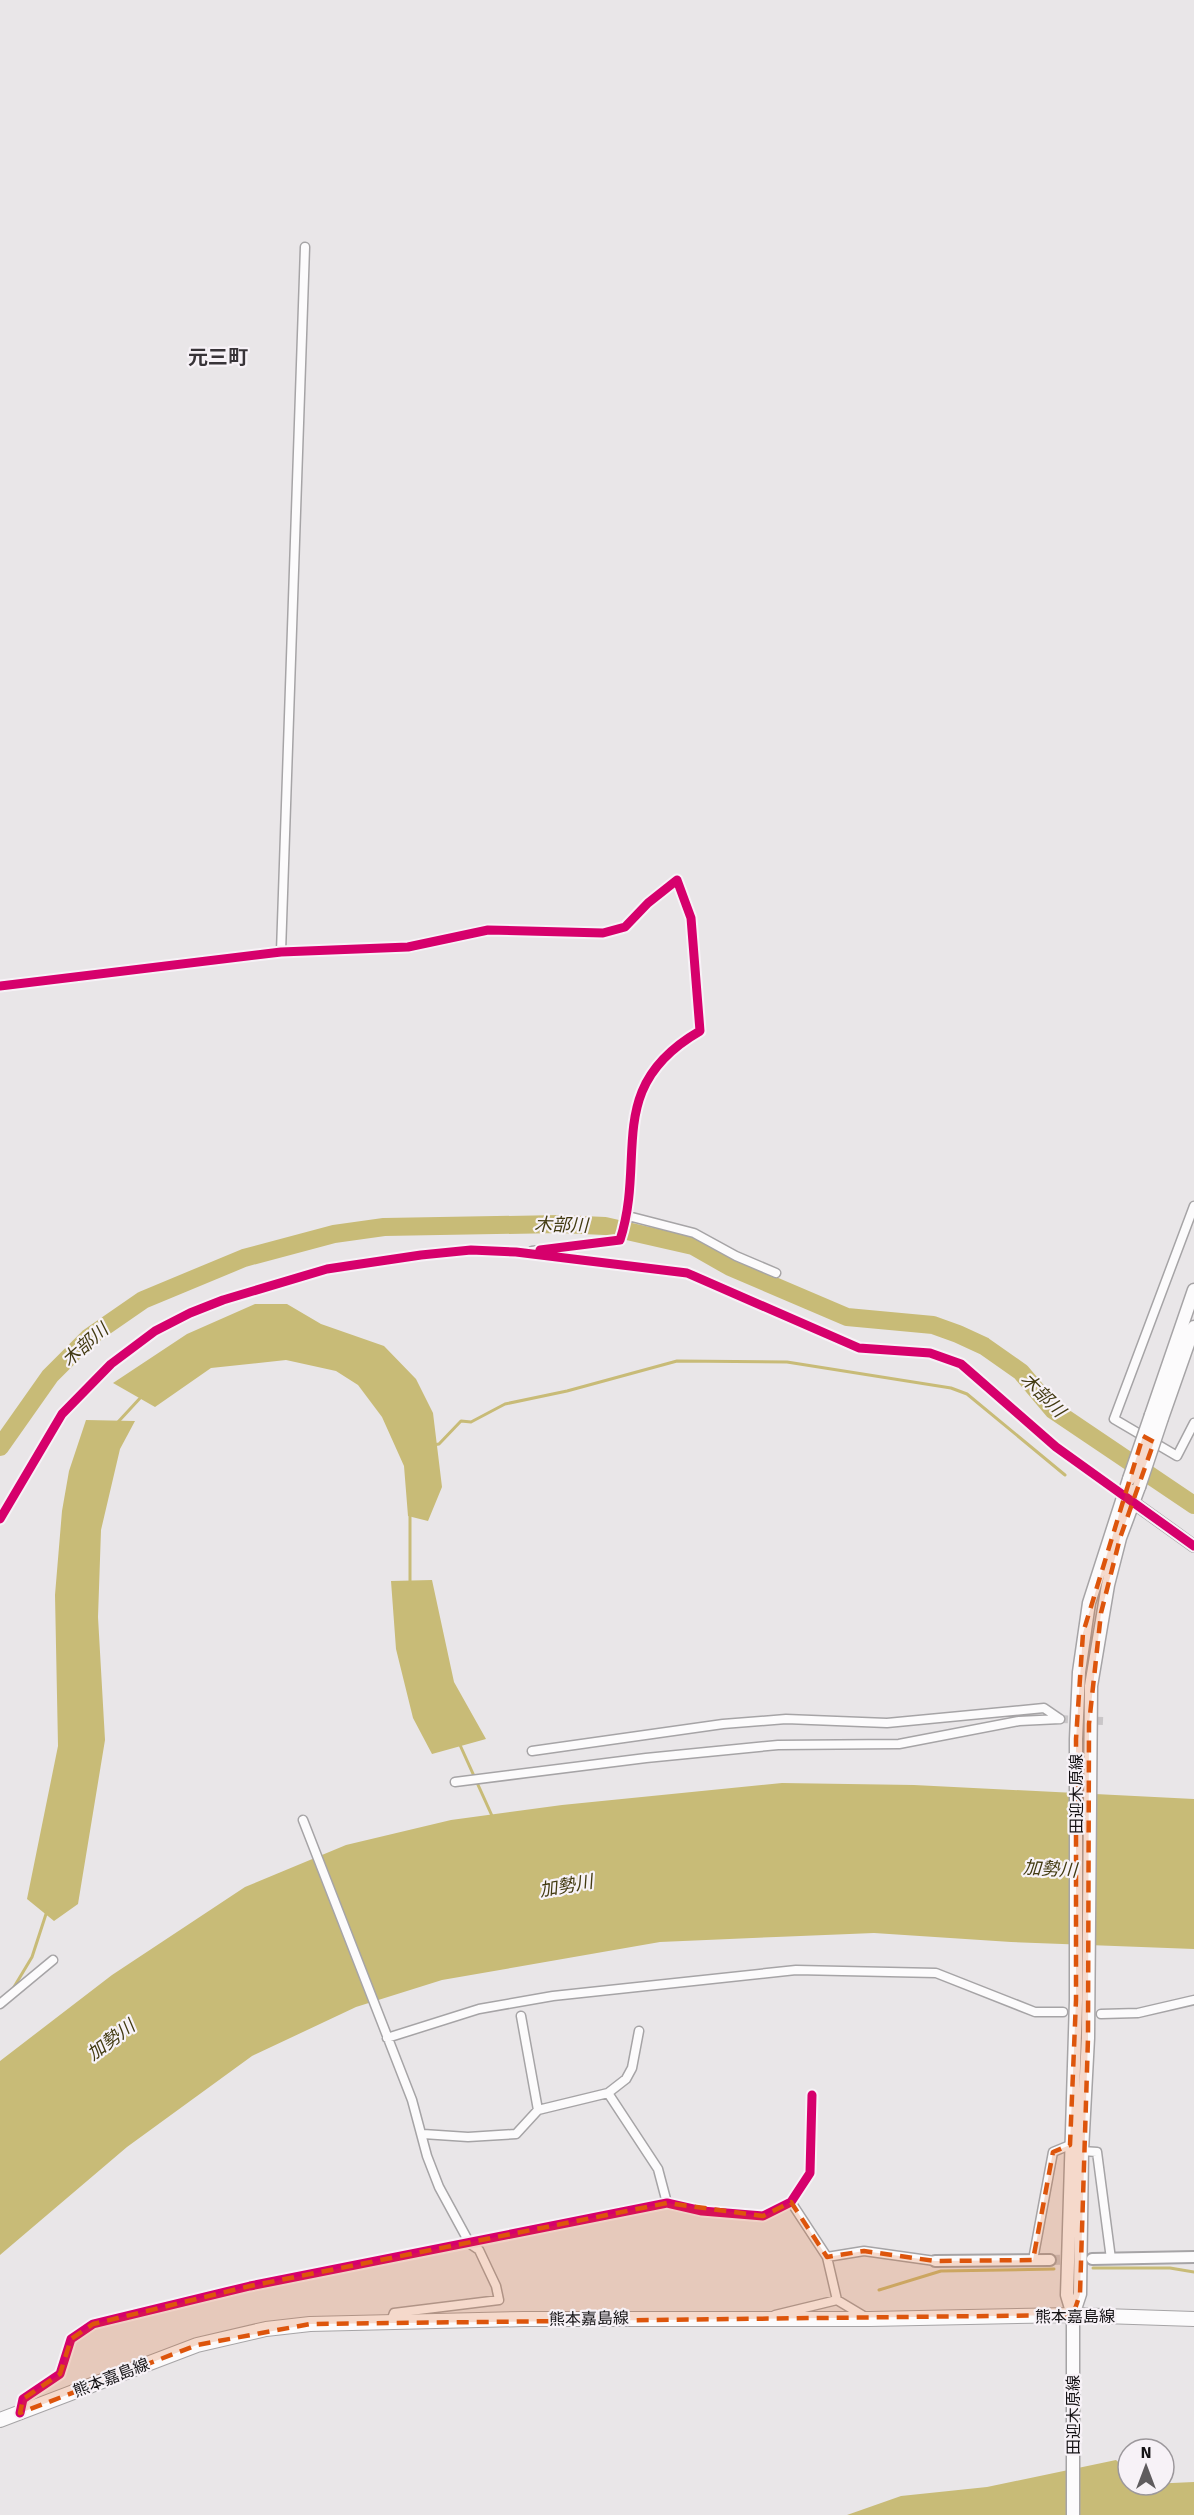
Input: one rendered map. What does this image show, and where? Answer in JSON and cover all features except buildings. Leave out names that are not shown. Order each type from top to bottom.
[{"type":"main road","name":"田迎木原線","points":[[1073,2315],[1080,2294],[1082,1782],[1091,1686],[1097,1641],[1129,1499],[1194,1290]]},
{"type":"main road","name":"田迎木原線","points":[[1156,1416],[1194,1327]]},
{"type":"main road","name":"田迎木原線","points":[[1073,2515],[1073,2315],[1067,2295],[1070,2145],[1082,1986]]},
{"type":"main road","name":"熊本嘉島線","points":[[0,2420],[153,2361],[233,2336],[310,2324],[391,2321],[870,2319],[1073,2315],[1194,2319]]},
{"type":"street","points":[[281,952],[305,247]]},
{"type":"street","points":[[0,986],[281,952],[408,947],[488,930],[603,933],[625,927],[648,903],[678,880],[691,918],[699,1031],[674,1046],[650,1075],[639,1095],[630,1149],[627,1219],[620,1240],[516,1252]]},
{"type":"street","points":[[1194,1206],[1114,1419],[1177,1456],[1194,1423]]},
{"type":"street","points":[[627,1219],[694,1233],[736,1256],[776,1273]]},
{"type":"street","points":[[0,1519],[62,1414],[133,1345],[190,1312],[327,1269],[471,1250],[516,1252],[687,1273],[859,1348],[930,1353],[961,1364],[1056,1447],[1194,1546]]},
{"type":"street","points":[[454,1782],[646,1758],[778,1745],[899,1744],[1019,1721],[1060,1719],[1044,1708],[887,1723],[786,1719],[701,1727],[532,1751]]},
{"type":"street","points":[[303,1820],[423,2134],[427,2156],[439,2187],[470,2244],[479,2250],[496,2286],[499,2300],[394,2313],[391,2321]]},
{"type":"street","points":[[0,2004],[28,1978],[53,1960]]},
{"type":"street","points":[[387,2038],[479,2009],[553,1996],[796,1970],[936,1973],[1035,2012],[1063,2013]]},
{"type":"street","points":[[1101,2014],[1138,2013],[1194,2000]]},
{"type":"street","points":[[521,2016],[538,2110]]},
{"type":"street","points":[[423,2134],[468,2137],[516,2134],[538,2110],[608,2093],[626,2079],[632,2068],[639,2031]]},
{"type":"street","points":[[608,2093],[658,2169],[667,2203]]},
{"type":"street","points":[[20,2413],[23,2399],[60,2374],[71,2339],[93,2324],[250,2286],[667,2203],[702,2211],[763,2216],[790,2202],[810,2172],[812,2095]]},
{"type":"street","points":[[1033,2260],[1053,2152],[1070,2145]]},
{"type":"street","points":[[1082,2151],[1097,2152],[1111,2259]]},
{"type":"street","points":[[790,2202],[827,2257],[837,2300]]},
{"type":"street","points":[[827,2257],[864,2251],[935,2261],[1050,2260]]},
{"type":"street","points":[[1092,2259],[1194,2257]]},
{"type":"street","points":[[762,2318],[837,2300],[870,2319]]},
{"type":"highlighted area","points":[[1143,1436],[1154,1442],[1120,1538],[1101,1613],[1089,1724],[1088,2038],[1080,2294],[1073,2315],[310,2324],[197,2345],[20,2413],[23,2399],[60,2374],[71,2339],[93,2324],[250,2286],[667,2203],[763,2216],[791,2202],[827,2257],[864,2251],[935,2261],[1033,2260],[1053,2152],[1070,2145],[1076,2000],[1076,1739],[1083,1633]]},
{"type":"water","points":[[255,1304],[287,1304],[321,1324],[384,1346],[416,1379],[433,1413],[442,1487],[428,1521],[408,1516],[404,1466],[382,1417],[358,1385],[336,1371],[286,1360],[211,1368],[155,1407],[113,1383],[187,1334]]},
{"type":"water","points":[[86,1420],[135,1421],[120,1449],[101,1530],[98,1617],[105,1740],[78,1904],[54,1921],[27,1899],[58,1746],[55,1595],[62,1511],[69,1471]]},
{"type":"water","points":[[432,1580],[454,1682],[486,1739],[432,1754],[413,1718],[396,1649],[391,1581]]},
{"type":"water","name":"加勢川","points":[[782,1783],[914,1785],[1194,1799],[1194,1949],[1011,1942],[874,1933],[776,1937],[660,1942],[442,1980],[356,2007],[252,2056],[127,2147],[0,2255],[0,2061],[112,1975],[245,1887],[346,1845],[451,1820],[562,1805]]},
{"type":"water","points":[[1116,2460],[1116,2497],[1176,2497],[1176,2483],[1194,2482],[1194,2515],[847,2515],[901,2496],[987,2487]]},
{"type":"waterway","name":"木部川","points":[[0,1447],[50,1376],[88,1338],[143,1300],[244,1258],[334,1234],[384,1227],[560,1224],[605,1226],[693,1246],[730,1267],[847,1317],[933,1325],[984,1346],[1021,1372],[1053,1410],[1194,1505]]},
{"type":"waterway","points":[[433,1445],[439,1444],[461,1421],[471,1422],[505,1404],[567,1391],[677,1361],[787,1362],[951,1388],[967,1394],[1065,1475]]},
{"type":"waterway","points":[[118,1422],[142,1396]]},
{"type":"waterway","points":[[410,1514],[410,1583]]},
{"type":"waterway","points":[[460,1745],[493,1818]]},
{"type":"waterway","points":[[14,1987],[32,1957],[47,1911]]},
{"type":"waterway","points":[[1093,2268],[1170,2268],[1194,2272]]},
{"type":"waterway","points":[[879,2290],[941,2271],[1054,2269]]},
{"type":"tunnel","points":[[1060,1719],[1103,1721]]},
{"type":"tunnel","points":[[1050,2260],[1089,2259]]},
{"type":"cycle path","points":[[0,986],[281,952],[408,947],[488,930],[603,933],[625,927],[648,903],[677,880],[691,918],[700,1031],[670,1053],[650,1075],[639,1100],[634,1125],[627,1209],[620,1240],[540,1250]]},
{"type":"cycle path","points":[[0,1519],[62,1414],[111,1364],[155,1331],[190,1313],[223,1300],[327,1269],[471,1250],[516,1252],[687,1273],[859,1348],[930,1353],[961,1364],[1056,1447],[1194,1546]]},
{"type":"cycle path","points":[[20,2413],[23,2399],[60,2374],[71,2339],[93,2324],[250,2286],[667,2203],[702,2211],[763,2216],[791,2202],[810,2173],[812,2095]]},
{"type":"district","name":"元三町","points":[[218,357]]}]
